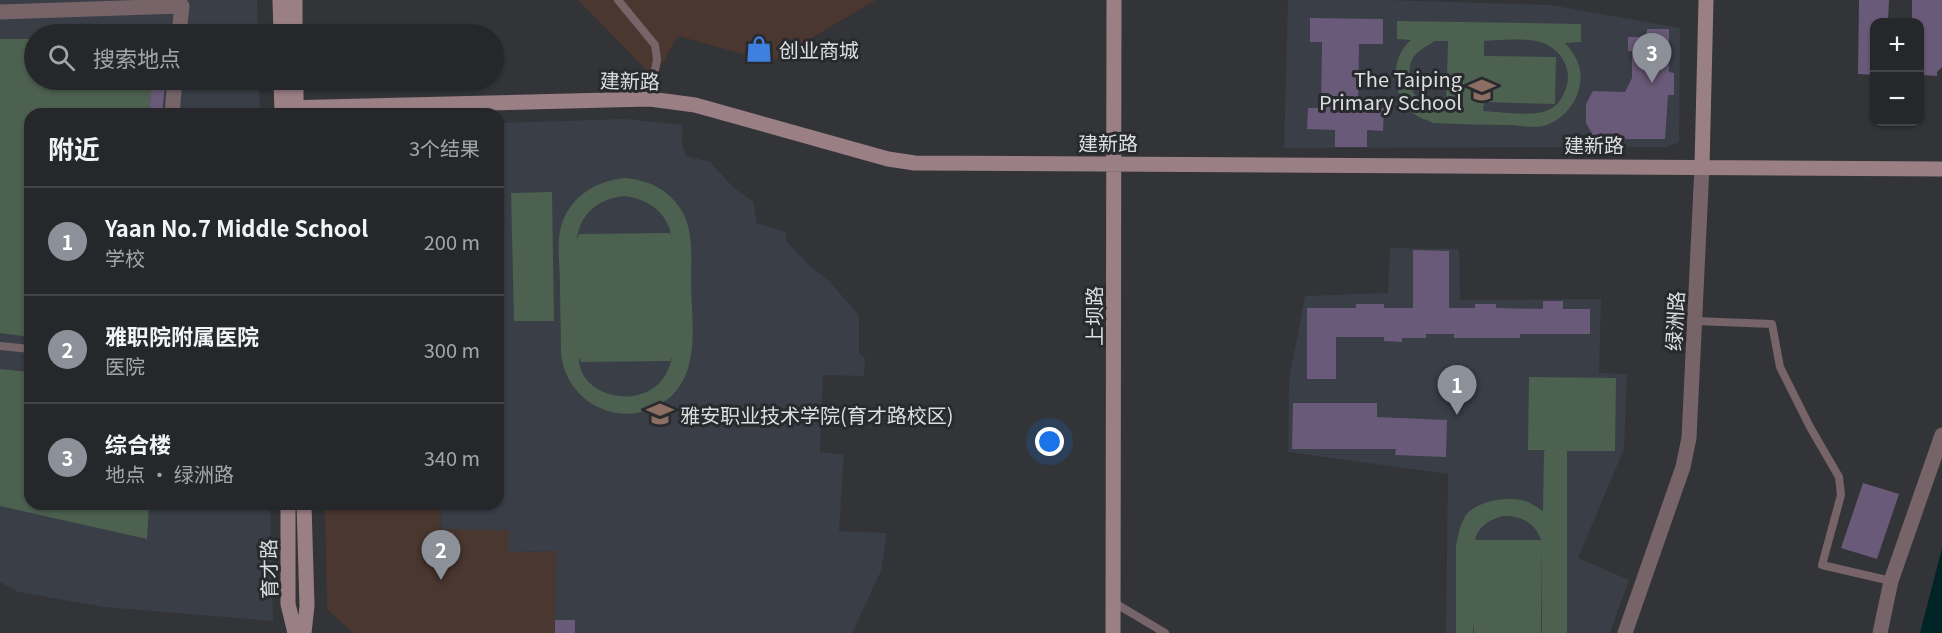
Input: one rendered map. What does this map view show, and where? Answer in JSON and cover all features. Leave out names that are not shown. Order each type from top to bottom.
[{"type":"street","points":[[280,0],[281,24]]},
{"type":"street","points":[[295,0],[295,24]]},
{"type":"street","name":"上坝路","points":[[1113,633],[1114,0]]},
{"type":"street","name":"绿洲路","points":[[1625,633],[1683,468],[1689,438],[1702,166],[1706,0]]},
{"type":"street","points":[[0,12],[182,6],[180,24]]},
{"type":"street","points":[[173,108],[174,90]]},
{"type":"street","points":[[284,90],[288,108]]},
{"type":"street","points":[[290,108],[294,90]]},
{"type":"street","name":"建新路","points":[[379,108],[650,99],[695,105],[888,159],[915,163],[1942,169]]},
{"type":"street","points":[[1881,633],[1891,581],[1942,435]]},
{"type":"street","name":"育才路","points":[[288,510],[288,604],[295,633]]},
{"type":"street","name":"育才路","points":[[304,510],[307,606],[304,633]]},
{"type":"lane","points":[[618,0],[655,45],[657,59],[650,99]]},
{"type":"lane","points":[[1695,321],[1772,324],[1780,367],[1810,427],[1839,477],[1840,495],[1822,565],[1891,581]]},
{"type":"lane","points":[[0,346],[24,348]]},
{"type":"lane","points":[[1113,602],[1166,633]]},
{"type":"shaded area","points":[[0,0],[257,0],[258,24],[24,24],[24,90],[259,90],[260,108],[24,108],[24,510],[270,510],[273,621],[104,607],[18,592],[0,582]]},
{"type":"shaded area","name":"创业商城","points":[[578,0],[876,0],[771,62],[678,36],[654,78]]},
{"type":"shaded area","name":"The Taiping Primary School","points":[[1288,0],[1387,0],[1550,5],[1680,28],[1679,142],[1667,147],[1284,148]]},
{"type":"shaded area","name":"雅安职业技术学院(育才路校区)","points":[[626,119],[683,125],[682,144],[686,156],[710,162],[735,189],[754,202],[756,223],[786,232],[786,241],[812,268],[829,281],[859,315],[859,354],[865,358],[864,376],[823,375],[820,452],[844,455],[839,531],[887,533],[881,571],[852,633],[575,633],[574,620],[555,620],[556,551],[508,552],[509,530],[441,529],[440,510],[504,510],[504,123]]},
{"type":"shaded area","points":[[1390,248],[1459,249],[1460,300],[1601,299],[1599,373],[1627,374],[1624,449],[1578,558],[1629,580],[1610,633],[1446,633],[1448,474],[1288,452],[1289,380],[1305,296],[1388,293]]},
{"type":"shaded area","points":[[325,510],[440,510],[441,529],[509,530],[509,552],[556,551],[555,633],[353,633],[327,609]]},
{"type":"green space","points":[[1397,21],[1581,24],[1581,42],[1565,43],[1573,53],[1580,69],[1577,95],[1561,117],[1543,126],[1433,123],[1408,109],[1398,92],[1397,64],[1404,47],[1411,40],[1397,39]],"holes":[[[1527,40],[1540,42],[1553,48],[1562,58],[1568,78],[1563,96],[1558,103],[1548,110],[1534,113],[1483,111],[1484,102],[1555,104],[1556,57],[1484,56],[1484,41]],[[1435,41],[1448,41],[1446,110],[1422,102],[1414,94],[1410,81],[1413,58],[1420,50]]]},
{"type":"green space","points":[[0,39],[24,39],[24,90],[151,90],[150,108],[24,108],[24,336],[0,333]]},
{"type":"green space","points":[[627,178],[644,182],[660,188],[673,199],[687,221],[691,248],[692,338],[687,372],[679,387],[668,399],[651,409],[631,414],[604,410],[584,398],[568,378],[561,353],[560,231],[569,209],[576,200],[594,187],[615,179]],"holes":[[[625,196],[641,200],[654,207],[665,219],[671,234],[579,234],[577,240],[582,222],[592,209],[607,200]],[[579,357],[581,362],[670,361],[672,357],[665,376],[653,389],[637,395],[621,396],[605,393],[591,384],[582,372]]]},
{"type":"green space","points":[[552,192],[554,321],[514,321],[511,193]]},
{"type":"green space","points":[[0,369],[24,371],[24,510],[149,510],[147,539],[0,506]]},
{"type":"green space","points":[[1529,377],[1616,378],[1615,451],[1567,451],[1567,633],[1542,633],[1542,541],[1541,633],[1474,633],[1474,622],[1473,633],[1456,633],[1456,546],[1466,515],[1486,502],[1504,499],[1528,502],[1543,511],[1544,451],[1546,450],[1528,450]],"holes":[[[1509,516],[1526,521],[1539,534],[1541,540],[1475,540],[1479,530],[1489,521]]]},
{"type":"water","points":[[1942,548],[1942,633],[1920,633]]},
{"type":"building","points":[[1859,0],[1889,0],[1888,18],[1870,18],[1870,75],[1858,74]]},
{"type":"building","points":[[1912,0],[1942,0],[1942,67],[1937,72],[1937,76],[1924,75],[1924,18],[1912,18]]},
{"type":"building","points":[[1310,18],[1383,19],[1383,44],[1359,44],[1358,108],[1384,108],[1383,131],[1367,130],[1367,147],[1335,147],[1335,130],[1307,129],[1308,108],[1321,108],[1322,42],[1310,42]]},
{"type":"building","points":[[1647,29],[1669,29],[1669,72],[1674,73],[1674,95],[1668,95],[1665,139],[1606,139],[1606,135],[1593,135],[1586,123],[1586,104],[1593,91],[1625,92],[1632,78],[1632,51],[1628,51],[1628,37],[1646,37]]},
{"type":"building","points":[[151,90],[164,90],[163,108],[150,108]]},
{"type":"building","points":[[1413,250],[1449,251],[1449,308],[1475,308],[1475,304],[1496,304],[1496,308],[1543,309],[1543,301],[1563,301],[1563,309],[1590,309],[1590,334],[1520,334],[1520,338],[1454,338],[1454,334],[1426,334],[1426,338],[1402,338],[1402,342],[1384,341],[1384,337],[1336,337],[1336,379],[1307,379],[1307,308],[1356,308],[1356,304],[1384,304],[1384,308],[1413,308]]},
{"type":"building","points":[[1293,403],[1377,403],[1377,417],[1447,420],[1446,457],[1395,455],[1396,449],[1292,449]]},
{"type":"building","points":[[1863,483],[1899,494],[1877,559],[1841,548]]},
{"type":"building","points":[[555,620],[575,620],[575,633],[555,633]]},
{"type":"place","name":"创业商城","points":[[759,49]]},
{"type":"place","name":"综合楼","points":[[1652,83]]},
{"type":"place","name":"The Taiping Primary School","points":[[1482,90]]},
{"type":"place","name":"雅安职业技术学院(育才路校区)","points":[[660,414]]},
{"type":"place","name":"Yaan No.7 Middle School","points":[[1457,415]]},
{"type":"place","name":"雅职院附属医院","points":[[441,580]]}]
